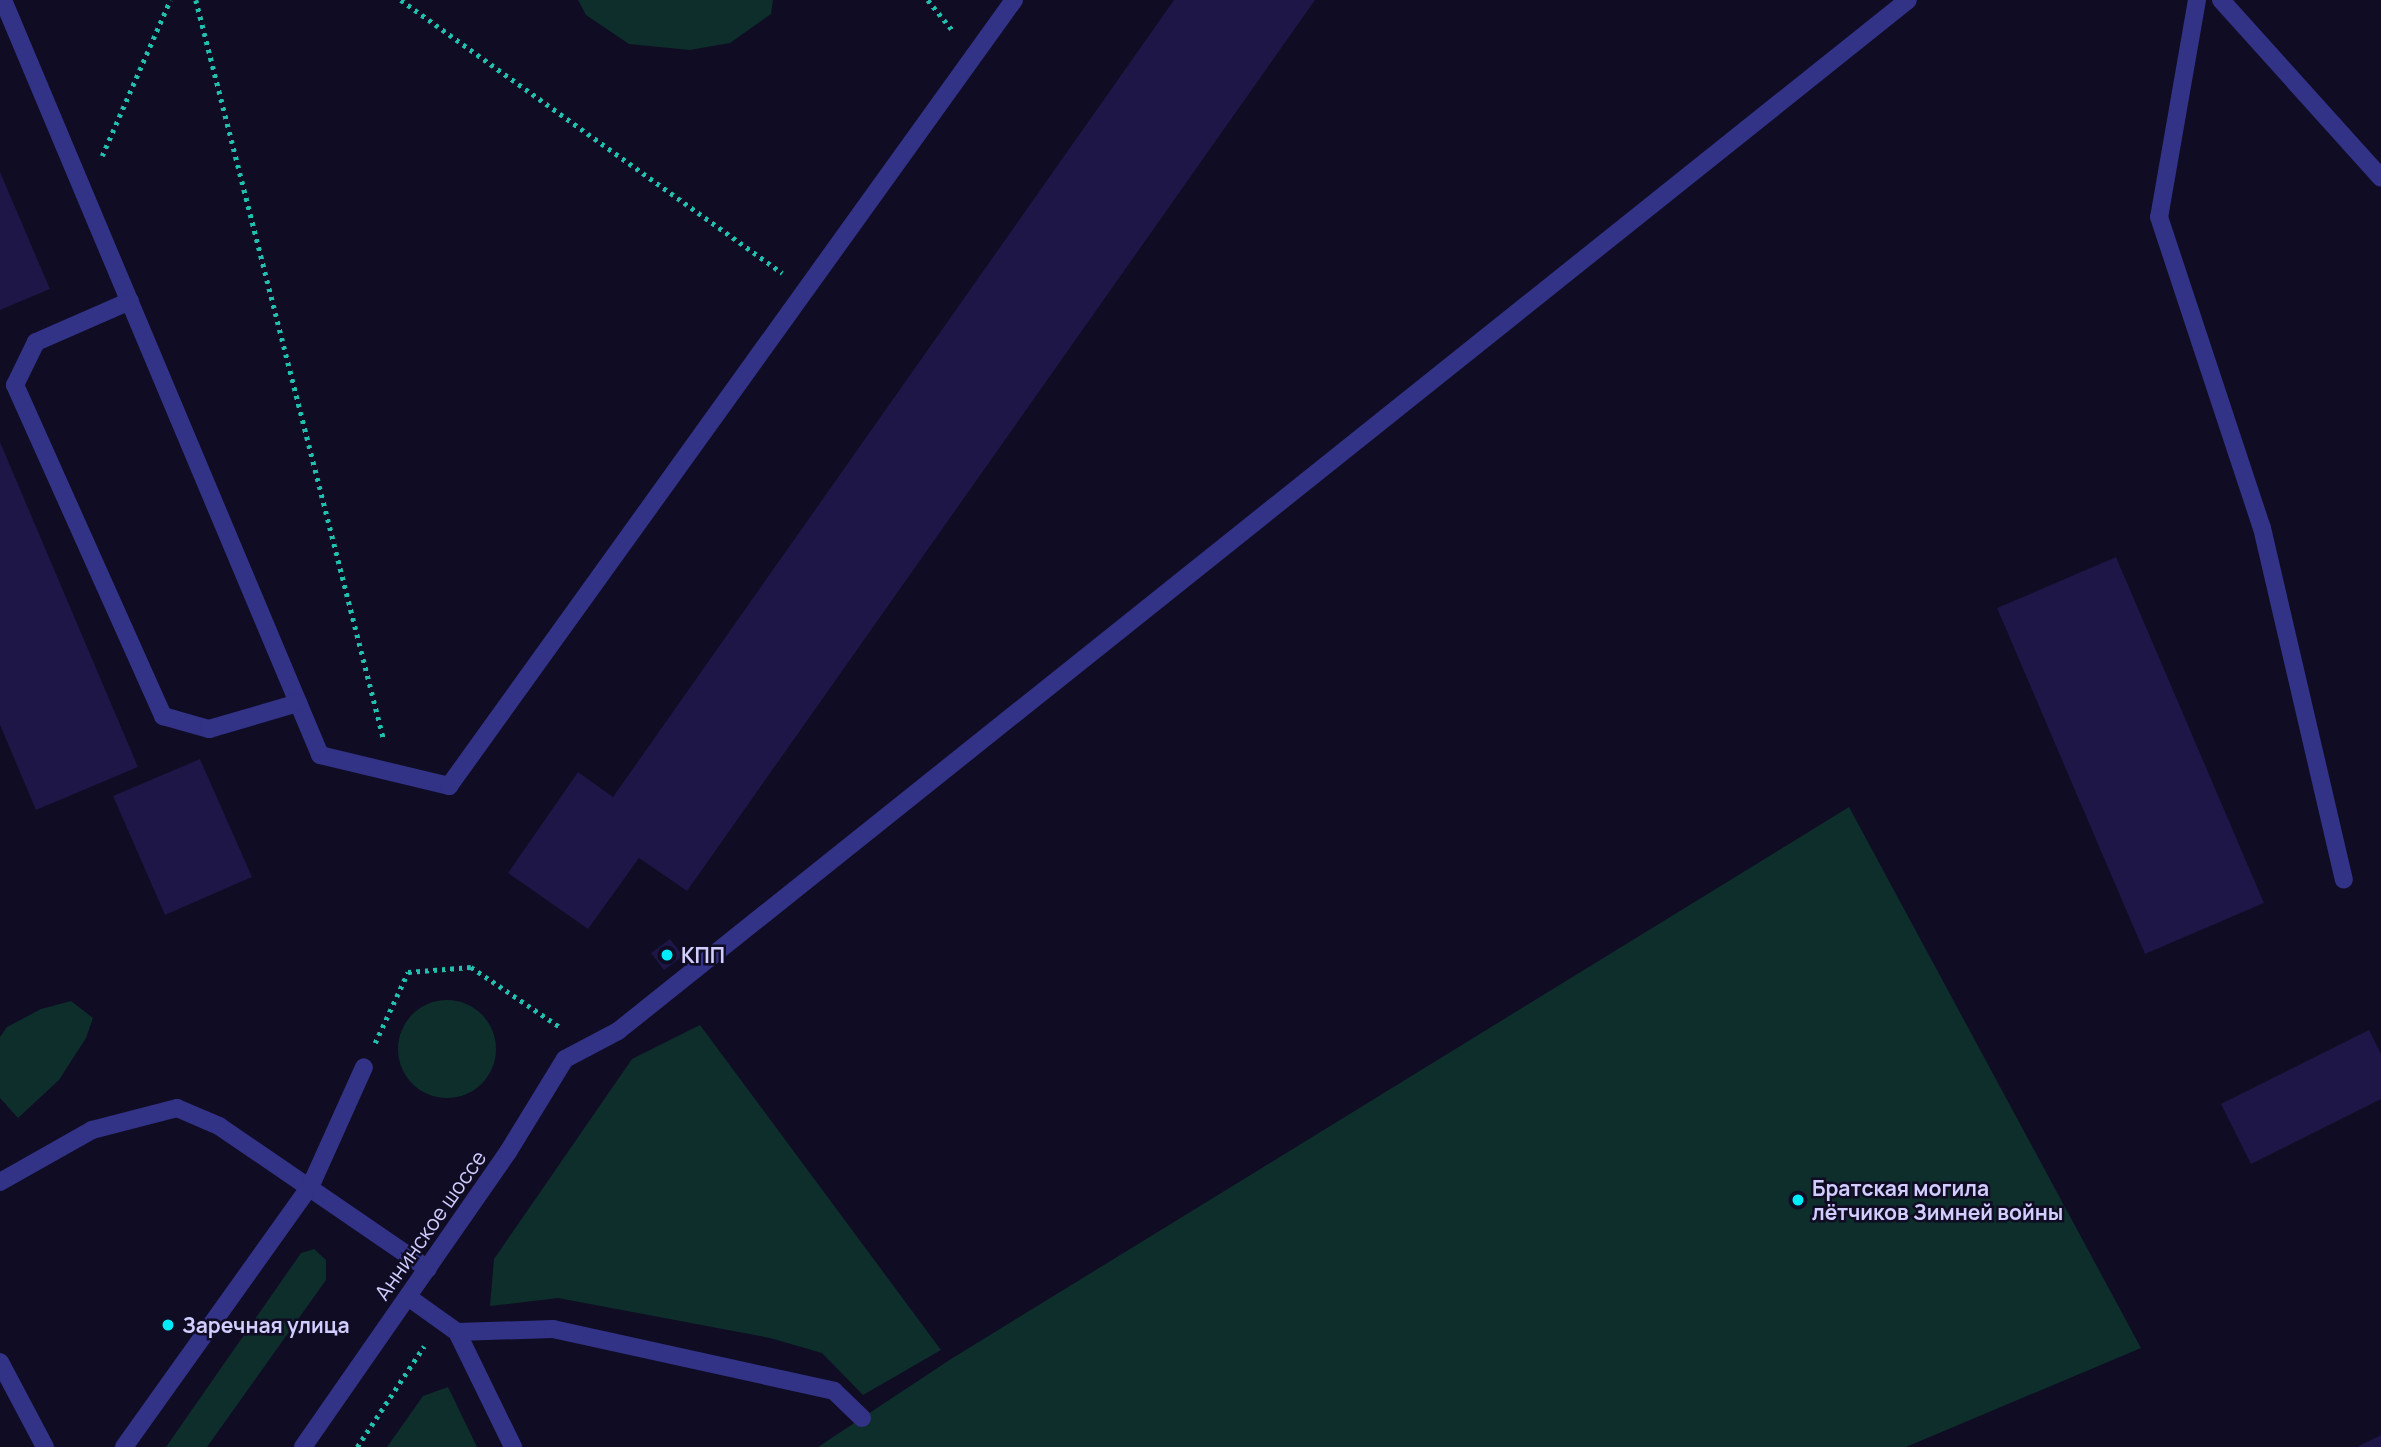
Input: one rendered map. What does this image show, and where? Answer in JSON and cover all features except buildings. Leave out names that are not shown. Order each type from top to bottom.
[{"type":"street","points":[[3,0],[320,755],[449,786],[1014,0]]},
{"type":"street","points":[[565,1059],[618,1031],[1909,0]]},
{"type":"street","points":[[2197,0],[2159,216],[2262,528],[2344,880]]},
{"type":"street","points":[[2221,0],[2381,178]]},
{"type":"street","points":[[130,301],[36,342],[15,385],[163,716],[209,729],[299,703]]},
{"type":"street","name":"Аннинское шоссе","points":[[303,1447],[428,1269],[565,1059]]},
{"type":"street","points":[[124,1447],[311,1185],[364,1067]]},
{"type":"street","points":[[0,1182],[92,1130],[177,1108],[219,1126],[311,1185],[428,1269]]},
{"type":"street","points":[[408,1297],[457,1332],[513,1447]]},
{"type":"street","points":[[457,1332],[553,1329],[834,1391],[862,1418]]},
{"type":"street","points":[[0,1362],[45,1447]]},
{"type":"path","points":[[85,196],[170,0]]},
{"type":"path","points":[[196,0],[391,771]]},
{"type":"path","points":[[401,0],[806,289]]},
{"type":"path","points":[[928,0],[974,56]]},
{"type":"path","points":[[364,1067],[408,972],[471,967],[560,1024],[565,1059]]},
{"type":"path","points":[[357,1447],[440,1320]]},
{"type":"green space","points":[[578,0],[773,0],[771,14],[730,43],[690,50],[629,44],[586,15]]},
{"type":"green space","points":[[1849,807],[2141,1348],[1906,1447],[818,1447],[951,1359]]},
{"type":"green space","points":[[447,1000],[466,1004],[482,1014],[492,1030],[496,1049],[492,1068],[482,1084],[466,1094],[447,1098],[428,1094],[412,1084],[402,1068],[398,1049],[402,1030],[412,1014],[428,1004]]},
{"type":"green space","points":[[71,1001],[93,1018],[86,1038],[59,1080],[18,1118],[0,1098],[0,1037],[7,1027],[41,1009]]},
{"type":"green space","points":[[700,1025],[941,1350],[863,1395],[822,1353],[770,1338],[558,1298],[490,1306],[494,1259],[632,1059]]},
{"type":"green space","points":[[314,1249],[326,1260],[326,1280],[207,1447],[166,1447],[301,1253]]},
{"type":"green space","points":[[448,1387],[477,1447],[387,1447],[423,1396]]},
{"type":"place","name":"КПП","points":[[667,955]]},
{"type":"place","name":"Братская могила лётчиков Зимней войны","points":[[1798,1200]]},
{"type":"place","name":"Заречная улица","points":[[168,1325]]}]
